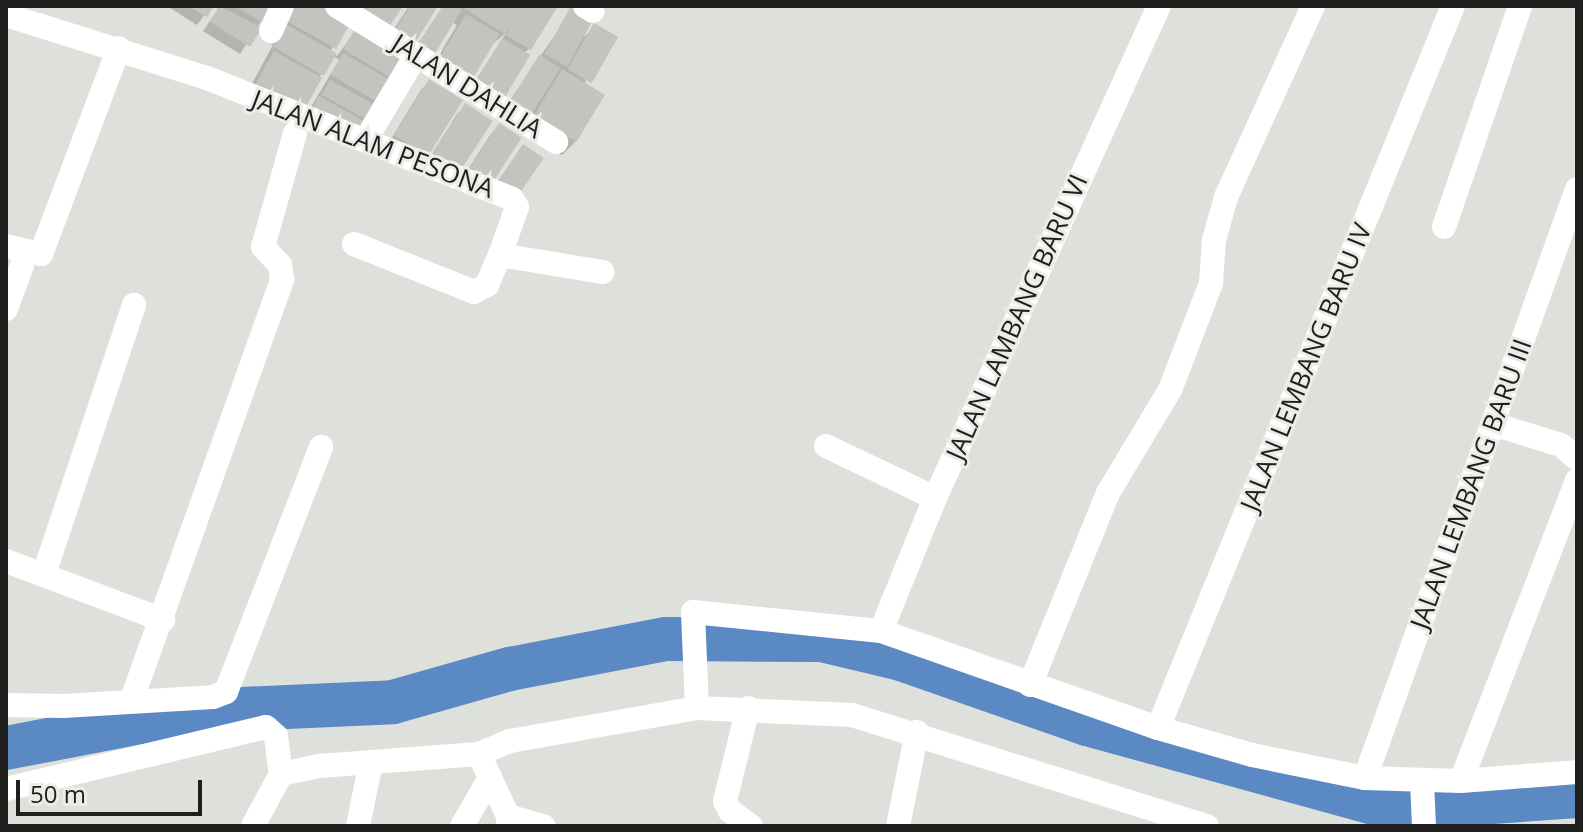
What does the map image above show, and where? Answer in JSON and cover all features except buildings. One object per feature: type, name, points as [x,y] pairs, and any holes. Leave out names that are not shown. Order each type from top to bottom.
[{"type":"street","points":[[6,15],[10,6]]},
{"type":"street","points":[[271,31],[282,6]]},
{"type":"street","name":"JALAN DAHLIA","points":[[337,6],[556,142]]},
{"type":"street","name":"JALAN LAMBANG BARU VI","points":[[881,631],[935,498],[1159,6]]},
{"type":"street","points":[[1030,685],[1108,493],[1170,390],[1211,283],[1214,240],[1226,197],[1313,6]]},
{"type":"street","name":"JALAN LEMBANG BARU IV","points":[[1158,728],[1453,6]]},
{"type":"street","points":[[1444,227],[1520,6]]},
{"type":"street","name":"JALAN ALAM PESONA","points":[[6,15],[119,48],[225,86],[512,199],[517,207],[500,255]]},
{"type":"street","points":[[6,246],[41,254],[119,48]]},
{"type":"street","points":[[372,129],[416,55]]},
{"type":"street","points":[[132,699],[163,620],[282,279],[280,265],[263,247],[295,133]]},
{"type":"street","name":"JALAN LEMBANG BARU III","points":[[1365,778],[1577,189]]},
{"type":"street","points":[[354,244],[474,292],[487,285],[500,255],[603,272]]},
{"type":"street","points":[[6,309],[22,265]]},
{"type":"street","points":[[44,574],[134,305]]},
{"type":"street","points":[[1493,424],[1561,445],[1577,459]]},
{"type":"street","points":[[826,446],[935,498]]},
{"type":"street","points":[[6,705],[63,706],[132,699],[213,697],[226,692],[321,447]]},
{"type":"street","points":[[1461,781],[1577,481]]},
{"type":"street","points":[[6,561],[163,620]]},
{"type":"street","points":[[697,708],[691,623],[693,612],[881,631],[1158,728],[1252,755],[1423,791],[1461,781],[1576,770]]},
{"type":"street","points":[[281,774],[371,762],[479,754],[510,741],[697,708],[748,708],[852,715],[917,732],[1207,826]]},
{"type":"street","points":[[748,708],[725,801],[730,811],[751,826]]},
{"type":"street","points":[[6,789],[266,727],[276,736],[281,774],[253,826]]},
{"type":"street","points":[[898,826],[917,732]]},
{"type":"street","points":[[479,754],[508,821],[544,826]]},
{"type":"street","points":[[358,826],[371,762]]},
{"type":"street","points":[[462,826],[490,778]]},
{"type":"street","points":[[1423,791],[1424,826]]},
{"type":"waterway","points":[[6,748],[198,711],[393,702],[510,669],[666,639],[822,640],[901,659],[1087,724],[1395,809],[1577,796]]}]
